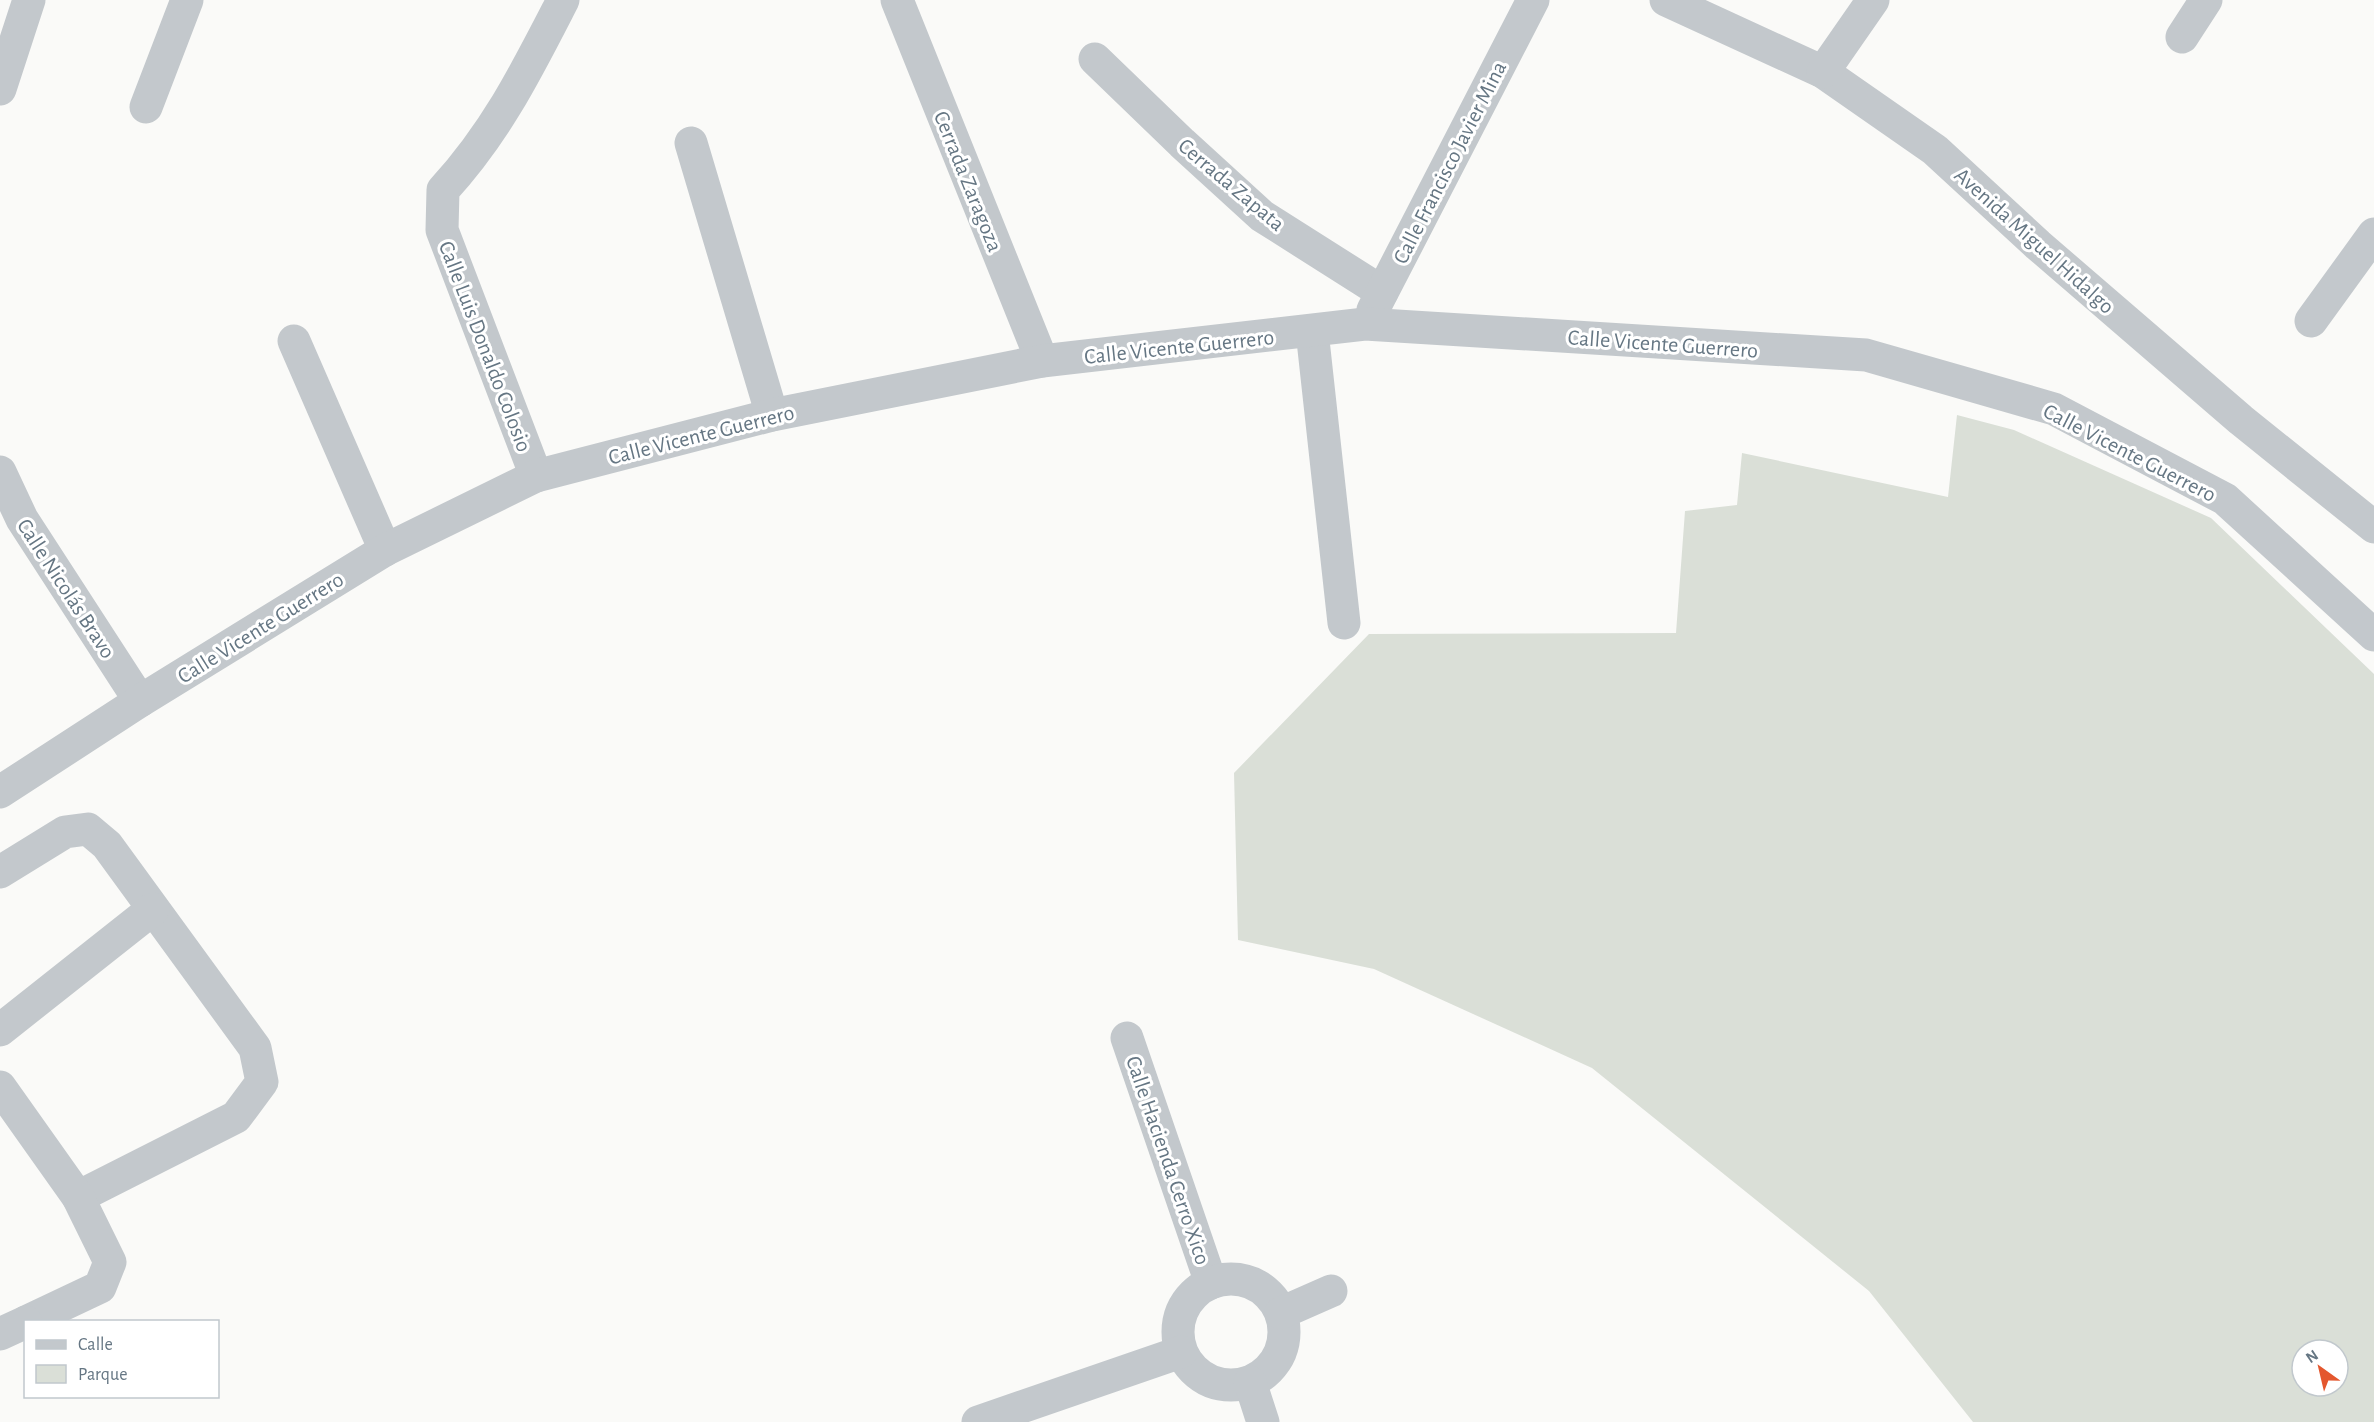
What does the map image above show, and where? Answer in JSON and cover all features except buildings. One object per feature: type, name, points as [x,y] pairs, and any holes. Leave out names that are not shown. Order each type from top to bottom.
[{"type":"street","points":[[0,89],[29,0]]},
{"type":"street","points":[[146,106],[187,0]]},
{"type":"street","name":"Calle Luis Donaldo Colosio","points":[[536,476],[442,230],[443,189],[470,160],[513,96],[563,0]]},
{"type":"street","name":"Cerrada Zaragoza","points":[[897,0],[1042,361]]},
{"type":"street","name":"Calle Francisco Javier Mina","points":[[1365,324],[1533,0]]},
{"type":"street","name":"Avenida Miguel Hidalgo","points":[[1666,0],[1823,72],[1935,150],[2038,245],[2241,420],[2374,526]]},
{"type":"street","points":[[1823,72],[1873,0]]},
{"type":"street","points":[[2182,37],[2206,0]]},
{"type":"street","name":"Cerrada Zapata","points":[[1095,59],[1262,216],[1382,292]]},
{"type":"street","points":[[691,143],[772,414]]},
{"type":"street","points":[[2311,321],[2374,234]]},
{"type":"street","name":"Calle Vicente Guerrero","points":[[0,792],[140,701],[385,550],[536,476],[772,414],[1042,361],[1365,324],[1866,355],[2054,409],[2225,499],[2374,635]]},
{"type":"street","points":[[1312,331],[1344,623]]},
{"type":"street","points":[[294,341],[385,550]]},
{"type":"street","name":"Calle Nicolás Bravo","points":[[0,472],[22,519],[140,701]]},
{"type":"street","points":[[0,872],[65,832],[88,829],[107,845],[255,1048],[262,1082],[236,1117],[78,1197]]},
{"type":"street","points":[[0,1030],[153,909]]},
{"type":"street","name":"Calle Hacienda Cerro Xico","points":[[1127,1038],[1211,1283]]},
{"type":"street","points":[[0,1087],[78,1197],[110,1262],[100,1287],[30,1320]]},
{"type":"street","points":[[1232,1279],[1252,1283],[1269,1295],[1281,1313],[1285,1333],[1280,1354],[1268,1371],[1250,1382],[1230,1386],[1210,1382],[1192,1370],[1180,1352],[1177,1332],[1182,1311],[1193,1294],[1211,1283],[1232,1279]]},
{"type":"street","points":[[1281,1313],[1331,1291]]},
{"type":"street","points":[[0,1334],[24,1323]]},
{"type":"street","points":[[978,1422],[1180,1352]]},
{"type":"street","points":[[1250,1382],[1263,1422]]},
{"type":"green space","points":[[1957,415],[2014,430],[2211,518],[2374,674],[2374,1422],[1973,1422],[1869,1291],[1592,1068],[1374,969],[1238,940],[1234,773],[1369,634],[1676,633],[1685,511],[1737,505],[1742,453],[1948,497]]}]
